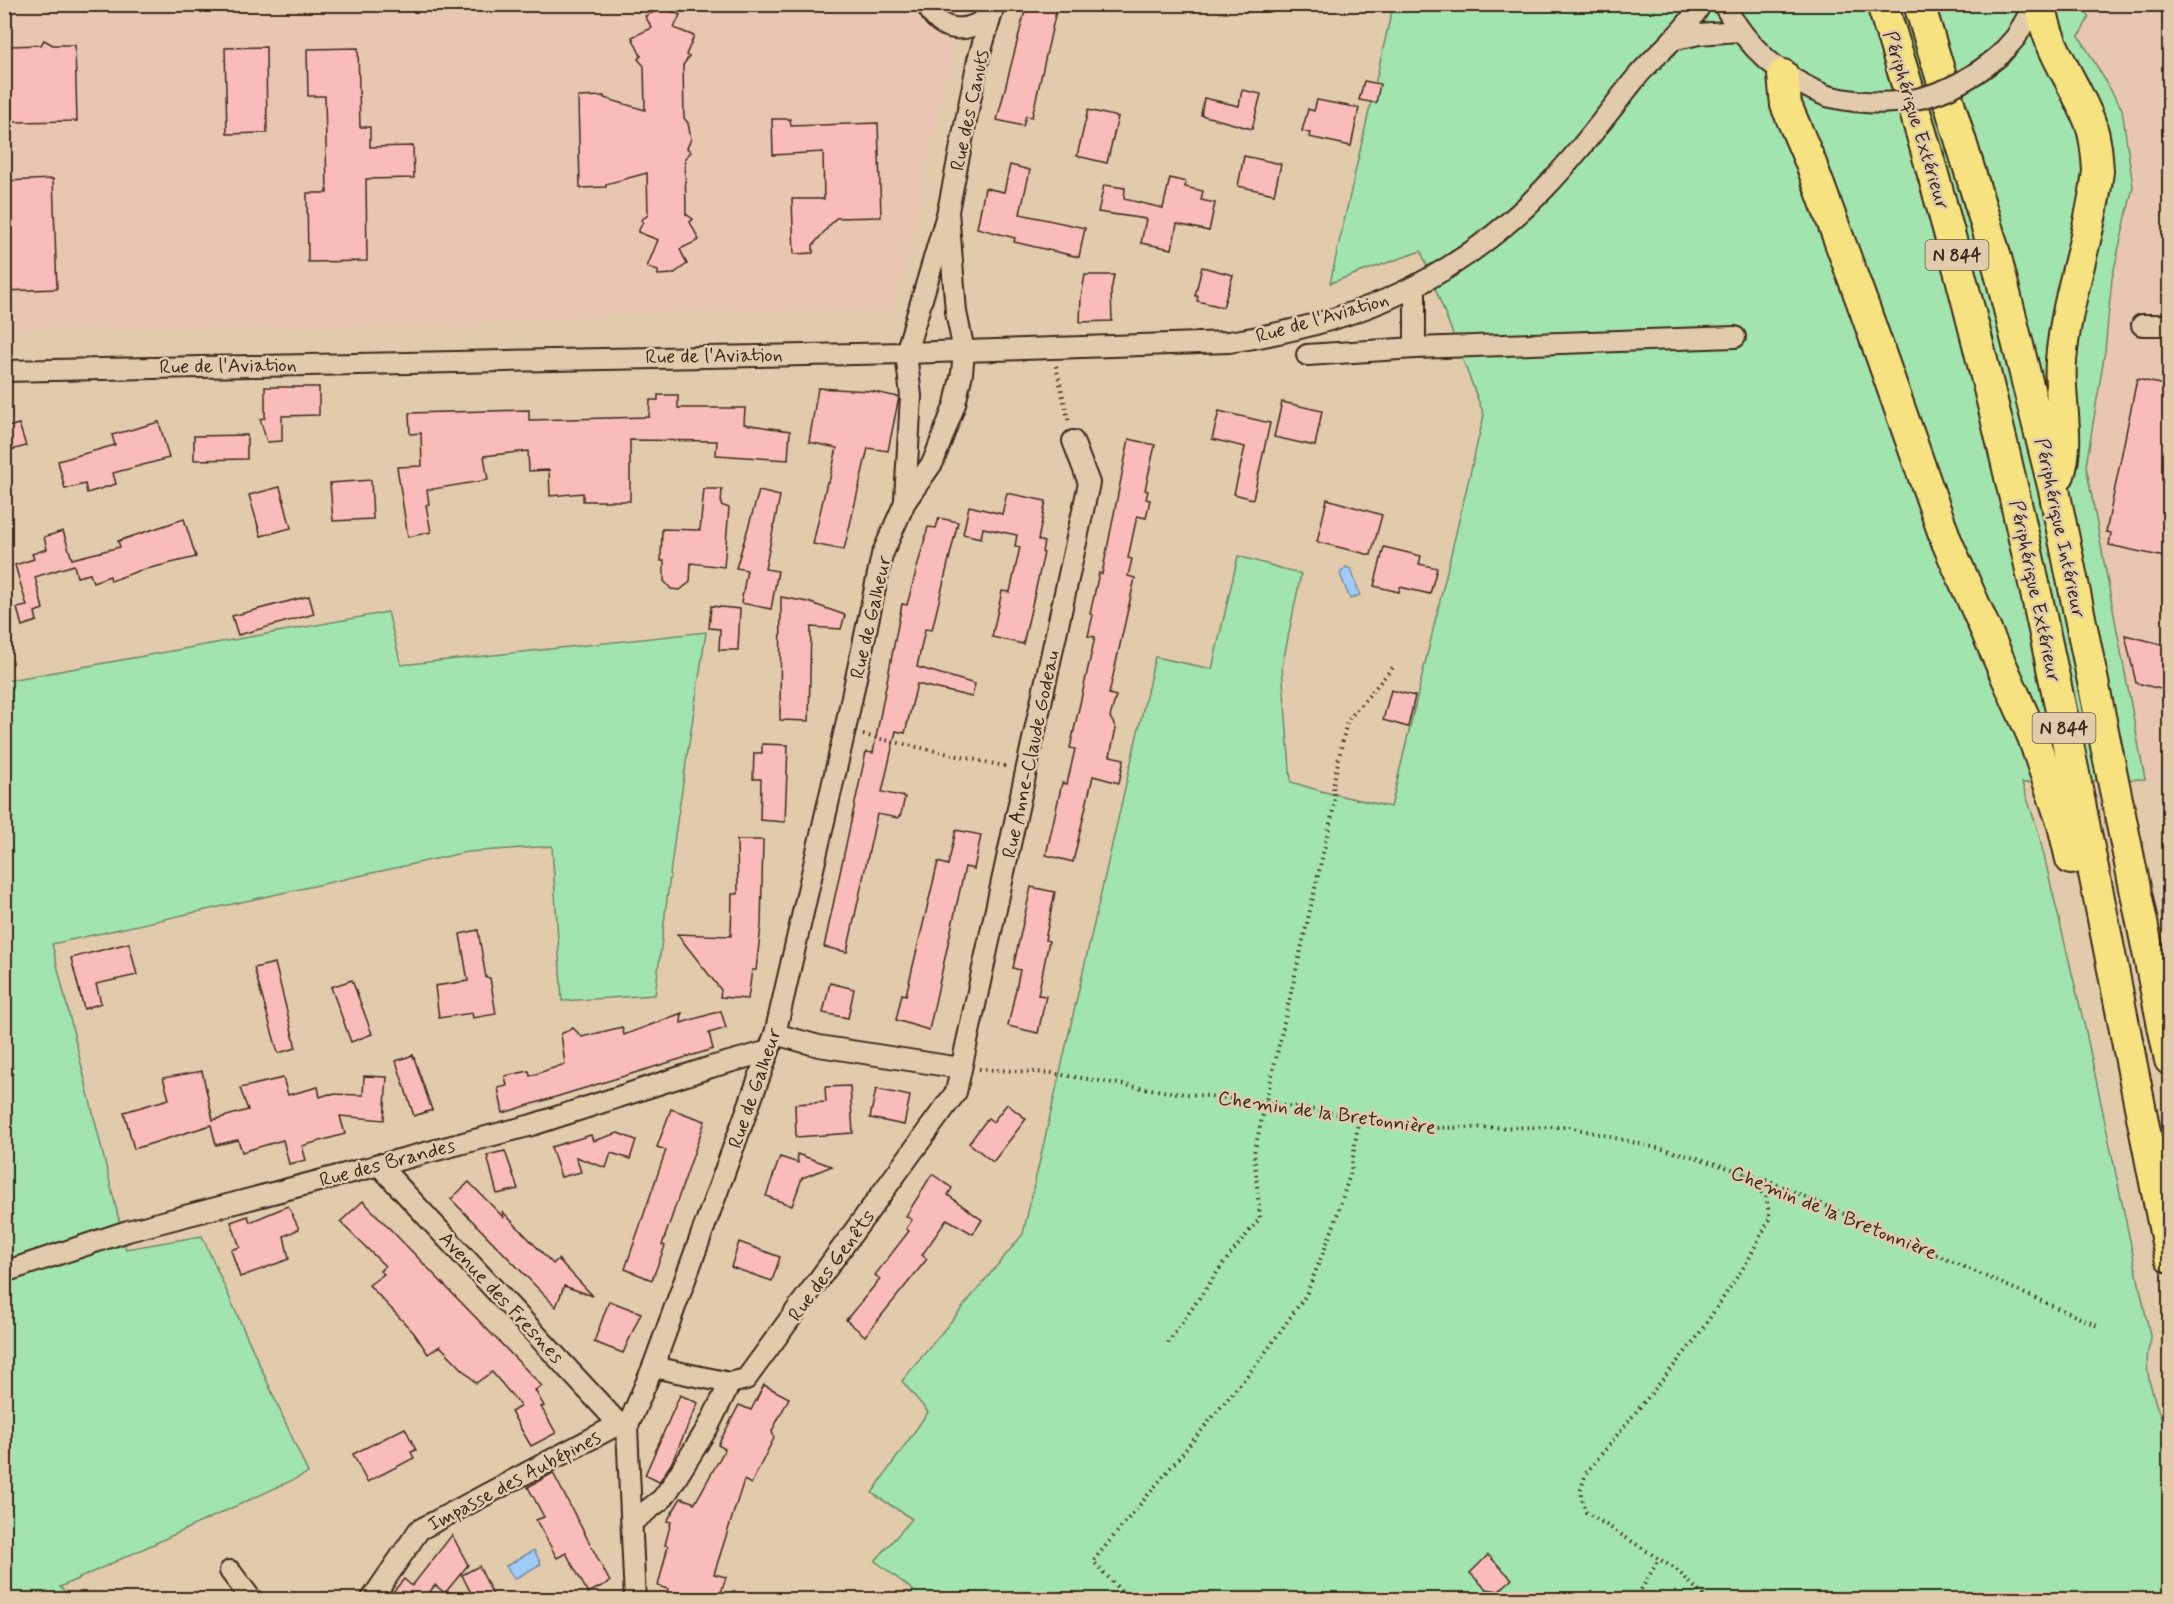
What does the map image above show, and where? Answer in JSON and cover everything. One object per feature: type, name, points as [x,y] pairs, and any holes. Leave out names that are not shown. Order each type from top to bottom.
[{"type":"highway","name":"Périphérique Extérieur","points":[[1882,4],[1928,148],[1991,391],[2024,531],[2169,1257]]},
{"type":"highway","name":"Périphérique Intérieur","points":[[1919,4],[1996,257],[2054,490],[2169,1060]]},
{"type":"highway","points":[[2041,4],[2047,37],[2091,125],[2098,171],[2061,360],[2060,402],[2065,458],[2054,490]]},
{"type":"highway","points":[[1783,75],[1786,105],[1810,161],[1865,310],[1946,540],[2037,748],[2063,825],[2085,917],[2108,947]]},
{"type":"street","points":[[927,4],[943,24],[962,29],[984,21],[994,7]]},
{"type":"street","name":"Rue de l'Aviation","points":[[4,371],[906,353],[1229,342],[1270,336],[1350,314],[1415,288],[1478,247],[1542,192],[1576,154],[1638,75],[1692,20],[1701,4]]},
{"type":"street","points":[[1724,4],[1739,31],[1759,55],[1783,75],[1827,96],[1873,104],[1920,99],[1963,83],[2000,55],[2016,37],[2035,4]]},
{"type":"street","name":"Rue des Canuts","points":[[906,353],[948,211],[978,60],[994,7]]},
{"type":"street","points":[[1672,40],[1699,34],[1739,31]]},
{"type":"street","name":"Rue des Canuts","points":[[948,211],[956,312],[964,351]]},
{"type":"street","name":"Rue de l'Aviation","points":[[1415,288],[1415,348]]},
{"type":"street","points":[[2142,326],[2169,325]]},
{"type":"street","name":"Rue de l'Aviation","points":[[1307,356],[1415,348],[1735,337]]},
{"type":"street","name":"Rue de Galheur","points":[[635,1599],[632,1522],[623,1426],[653,1367],[772,1043],[845,730],[882,555],[905,502],[933,462],[955,404],[964,351]]},
{"type":"street","name":"Rue de Galheur","points":[[905,502],[912,396],[906,353]]},
{"type":"street","name":"Rue Anne-Claude Godeau","points":[[960,1068],[1089,483],[1073,441]]},
{"type":"street","points":[[772,1043],[819,1046],[960,1068]]},
{"type":"street","name":"Rue des Brandes","points":[[4,1272],[128,1231],[532,1125],[711,1067],[772,1043]]},
{"type":"street","name":"Rue des Genêts","points":[[730,1383],[746,1379],[854,1235],[956,1092],[960,1068]]},
{"type":"street","name":"Avenue des Fresnes","points":[[378,1164],[623,1426]]},
{"type":"street","points":[[632,1522],[662,1499],[670,1488],[708,1427],[730,1383],[653,1367]]},
{"type":"street","name":"Impasse des Aubépines","points":[[371,1599],[419,1530],[623,1426]]},
{"type":"street","points":[[230,1571],[252,1599]]},
{"type":"path","points":[[1052,348],[1073,441]]},
{"type":"path","points":[[1168,1343],[1223,1264],[1260,1218],[1254,1153],[1335,802],[1333,785],[1347,721],[1394,666]]},
{"type":"path","points":[[845,730],[1026,771]]},
{"type":"path","name":"Chemin de la Bretonnière","points":[[960,1068],[1051,1073],[1168,1092],[1265,1102],[1423,1128],[1569,1127],[1691,1156],[1772,1182],[2098,1326]]},
{"type":"path","points":[[1129,1599],[1093,1561],[1260,1360],[1306,1295],[1333,1228],[1351,1171],[1359,1118]]},
{"type":"path","points":[[1707,1599],[1677,1571],[1586,1512],[1580,1492],[1586,1473],[1695,1340],[1747,1262],[1770,1218],[1766,1197],[1743,1173]]},
{"type":"path","points":[[1635,1599],[1659,1559]]},
{"type":"shaded area","points":[[4,5],[965,5],[893,311],[675,312],[419,326],[5,330]]},
{"type":"shaded area","points":[[2081,5],[2169,5],[2169,782],[2145,779],[2086,466],[2105,351],[2112,278],[2079,36],[2089,17]]},
{"type":"green space","points":[[1393,5],[2081,5],[2089,17],[2079,36],[2122,109],[2133,187],[2112,278],[2105,351],[2086,466],[2145,779],[2022,783],[2038,831],[2086,1032],[2151,1340],[2147,1366],[2149,1379],[2169,1445],[2169,1599],[905,1599],[913,1590],[875,1561],[912,1519],[872,1493],[928,1412],[902,1381],[1023,1234],[1155,657],[1212,669],[1238,556],[1301,574],[1282,667],[1291,782],[1391,807],[1484,415],[1421,251],[1330,283]]},
{"type":"green space","points":[[388,612],[401,665],[706,632],[675,835],[655,995],[562,1001],[552,846],[467,852],[52,944],[126,1249],[202,1236],[308,1473],[60,1587],[72,1599],[5,1600],[5,681]]},
{"type":"water","points":[[1346,567],[1351,569],[1360,595],[1350,599],[1340,574]]},
{"type":"water","points":[[534,1550],[541,1564],[514,1579],[506,1566]]},
{"type":"building","points":[[653,4],[671,4],[671,11],[680,15],[674,28],[694,36],[686,55],[689,57],[683,65],[684,118],[688,123],[691,139],[687,148],[691,152],[685,158],[686,214],[693,219],[690,222],[699,240],[680,249],[687,264],[673,274],[658,275],[658,271],[647,267],[658,240],[638,232],[643,222],[641,220],[648,215],[647,173],[606,184],[606,187],[580,188],[578,97],[604,96],[604,98],[645,110],[644,66],[638,59],[641,56],[632,37],[652,28],[645,16],[654,12]]},
{"type":"building","points":[[1034,4],[1057,7],[1032,117],[1026,116],[1023,126],[997,120],[1026,7],[1033,8]]},
{"type":"building","points":[[44,40],[53,45],[75,45],[77,121],[12,122],[10,46],[41,45]]},
{"type":"building","points":[[266,47],[267,133],[227,134],[225,48]]},
{"type":"building","points":[[358,48],[360,127],[370,127],[370,147],[413,146],[414,178],[366,179],[367,261],[308,262],[307,193],[327,193],[325,96],[308,96],[307,49]]},
{"type":"building","points":[[1364,81],[1380,84],[1376,103],[1359,100]]},
{"type":"building","points":[[1242,90],[1261,94],[1252,129],[1201,115],[1204,98],[1239,106]]},
{"type":"building","points":[[1317,100],[1359,108],[1351,146],[1309,137],[1310,133],[1302,131],[1308,109],[1314,111]]},
{"type":"building","points":[[1088,110],[1118,117],[1107,163],[1077,156]]},
{"type":"building","points":[[772,119],[790,119],[791,126],[878,123],[881,217],[836,218],[813,245],[813,253],[794,254],[792,199],[824,199],[823,152],[773,155]]},
{"type":"building","points":[[1244,156],[1281,164],[1274,194],[1238,186]]},
{"type":"building","points":[[1010,165],[1030,170],[1020,214],[1085,228],[1079,257],[1014,242],[1015,238],[977,228],[985,188],[1004,192]]},
{"type":"building","points":[[1170,178],[1186,182],[1185,187],[1203,191],[1201,200],[1215,203],[1209,231],[1177,224],[1172,249],[1141,243],[1146,219],[1098,212],[1104,185],[1125,188],[1124,199],[1163,208]]},
{"type":"building","points":[[53,179],[57,289],[4,291],[4,181]]},
{"type":"building","points":[[1202,267],[1233,275],[1223,307],[1197,301],[1198,296],[1195,296]]},
{"type":"building","points":[[1085,275],[1114,275],[1111,291],[1112,321],[1080,322]]},
{"type":"building","points":[[2137,379],[2169,386],[2169,558],[2109,545],[2111,533],[2106,532]]},
{"type":"building","points":[[265,387],[319,387],[319,415],[282,416],[282,441],[267,442],[260,419],[265,418]]},
{"type":"building","points":[[818,388],[870,391],[899,397],[888,451],[868,448],[844,550],[813,544],[837,448],[809,442]]},
{"type":"building","points":[[658,395],[678,395],[678,408],[745,408],[744,424],[790,431],[788,460],[716,455],[717,441],[630,440],[630,501],[583,501],[583,493],[550,496],[549,470],[529,471],[528,451],[484,456],[488,480],[427,490],[429,504],[426,505],[431,532],[408,537],[397,467],[422,466],[421,433],[410,434],[409,413],[529,410],[529,420],[649,417],[650,400],[658,400]]},
{"type":"building","points":[[1282,402],[1322,411],[1315,446],[1274,437]]},
{"type":"building","points":[[1219,411],[1270,423],[1253,499],[1234,494],[1245,447],[1212,439]]},
{"type":"building","points":[[159,422],[169,458],[113,473],[116,484],[87,493],[85,484],[65,489],[58,461],[115,445],[112,435]]},
{"type":"building","points":[[19,424],[26,446],[4,452],[4,428]]},
{"type":"building","points":[[247,435],[247,459],[194,460],[194,436]]},
{"type":"building","points":[[1129,439],[1155,445],[1145,490],[1148,491],[1146,499],[1150,500],[1146,518],[1137,516],[1128,558],[1132,559],[1128,576],[1135,578],[1109,694],[1116,696],[1110,717],[1116,728],[1110,756],[1124,759],[1119,783],[1093,776],[1073,862],[1046,855],[1062,783],[1067,784],[1075,749],[1070,748],[1095,637],[1088,636],[1093,615],[1090,614],[1099,573],[1102,574]]},
{"type":"building","points":[[371,480],[373,519],[333,521],[330,483]]},
{"type":"building","points":[[280,487],[291,528],[261,536],[249,495]]},
{"type":"building","points":[[704,489],[722,489],[721,505],[729,508],[724,567],[691,563],[690,582],[680,590],[671,589],[664,581],[664,561],[661,561],[662,529],[700,530]]},
{"type":"building","points":[[759,491],[780,496],[765,569],[778,571],[771,609],[741,603],[747,570],[736,568]]},
{"type":"building","points":[[1007,493],[1046,501],[1038,540],[1044,542],[1042,552],[1044,553],[1023,644],[992,637],[1002,591],[1010,592],[1020,547],[1015,546],[1017,535],[983,528],[981,538],[963,534],[969,506],[1002,514]]},
{"type":"building","points":[[1327,499],[1382,515],[1371,555],[1317,542]]},
{"type":"building","points":[[939,518],[958,522],[932,630],[925,629],[917,667],[975,684],[972,697],[917,684],[905,733],[896,731],[882,792],[905,797],[901,814],[898,818],[877,814],[847,952],[824,947],[866,752],[873,753],[902,604],[907,605],[928,527],[936,528]]},
{"type":"building","points":[[184,519],[196,557],[138,571],[111,581],[110,576],[93,582],[90,574],[77,577],[74,565],[35,577],[43,609],[35,612],[37,621],[22,626],[17,608],[27,606],[15,565],[34,559],[32,554],[47,549],[44,537],[63,531],[72,559],[120,547],[118,541]]},
{"type":"building","points":[[1384,547],[1421,556],[1419,564],[1437,568],[1430,594],[1400,587],[1399,592],[1374,586]]},
{"type":"building","points":[[309,596],[314,614],[238,635],[232,616]]},
{"type":"building","points":[[781,597],[808,602],[845,615],[841,629],[811,627],[809,721],[780,720]]},
{"type":"building","points":[[711,606],[740,609],[738,650],[719,650],[720,629],[709,628]]},
{"type":"building","points":[[2125,635],[2169,646],[2169,691],[2136,683]]},
{"type":"building","points":[[1391,690],[1415,696],[1408,727],[1383,720]]},
{"type":"building","points":[[762,744],[788,745],[785,822],[760,820],[761,779],[753,779],[754,753],[762,753]]},
{"type":"building","points":[[956,830],[981,835],[974,869],[965,867],[929,1030],[896,1020],[902,994],[906,995],[938,862],[948,865]]},
{"type":"building","points":[[737,840],[763,840],[761,926],[756,970],[752,970],[748,999],[720,997],[721,990],[677,934],[731,936],[732,894],[738,894]]},
{"type":"building","points":[[1031,887],[1055,892],[1045,940],[1049,941],[1038,995],[1046,996],[1038,1033],[1008,1026],[1020,970],[1013,968]]},
{"type":"building","points":[[478,930],[486,978],[490,978],[496,1014],[473,1018],[472,1013],[439,1018],[435,986],[468,981],[460,934]]},
{"type":"building","points":[[129,943],[137,975],[96,984],[101,1003],[84,1009],[71,958]]},
{"type":"building","points":[[275,963],[296,1048],[278,1053],[254,968]]},
{"type":"building","points":[[352,980],[372,1034],[351,1042],[331,987]]},
{"type":"building","points":[[830,983],[854,989],[848,1018],[823,1013]]},
{"type":"building","points":[[721,1011],[726,1028],[709,1033],[713,1049],[503,1113],[498,1088],[507,1086],[505,1076],[529,1071],[530,1076],[565,1064],[561,1034],[573,1028],[582,1037],[622,1027],[624,1035],[682,1013],[681,1023]]},
{"type":"building","points":[[413,1055],[432,1110],[414,1116],[396,1061]]},
{"type":"building","points":[[202,1071],[213,1120],[248,1110],[240,1088],[283,1078],[288,1095],[318,1087],[320,1097],[329,1094],[363,1095],[364,1076],[387,1077],[384,1120],[340,1116],[345,1134],[302,1146],[306,1160],[289,1164],[283,1140],[242,1152],[238,1140],[216,1145],[211,1125],[134,1149],[124,1112],[169,1099],[163,1078]]},
{"type":"building","points":[[850,1086],[853,1133],[796,1137],[795,1104],[826,1102],[825,1087]]},
{"type":"building","points":[[876,1089],[910,1096],[904,1125],[870,1118]]},
{"type":"building","points":[[1007,1104],[1026,1119],[993,1162],[969,1143],[988,1118],[993,1122]]},
{"type":"building","points":[[671,1109],[705,1121],[652,1280],[625,1269],[666,1150],[657,1147]]},
{"type":"building","points":[[618,1133],[636,1140],[630,1159],[611,1153],[606,1168],[576,1157],[581,1172],[561,1177],[551,1147],[591,1135],[593,1141]]},
{"type":"building","points":[[505,1151],[518,1189],[497,1194],[487,1155]]},
{"type":"building","points":[[797,1154],[832,1166],[802,1178],[792,1206],[766,1196],[780,1157],[798,1163]]},
{"type":"building","points":[[932,1174],[952,1188],[948,1195],[982,1220],[973,1234],[947,1219],[922,1255],[927,1259],[865,1336],[846,1320],[880,1279],[875,1275],[909,1231],[906,1229],[912,1220],[906,1216]]},
{"type":"building","points":[[469,1182],[504,1218],[502,1211],[553,1264],[558,1259],[593,1296],[564,1286],[556,1307],[451,1199]]},
{"type":"building","points":[[363,1201],[542,1386],[535,1390],[544,1406],[541,1407],[556,1433],[531,1446],[511,1412],[521,1406],[492,1372],[476,1383],[440,1346],[428,1354],[414,1333],[369,1285],[384,1274],[380,1271],[385,1266],[340,1222]]},
{"type":"building","points":[[288,1206],[299,1229],[284,1236],[289,1259],[240,1277],[231,1250],[240,1247],[231,1222],[248,1216],[250,1222]]},
{"type":"building","points":[[739,1242],[780,1257],[772,1281],[731,1267]]},
{"type":"building","points":[[609,1301],[641,1313],[623,1353],[594,1342]]},
{"type":"building","points":[[764,1385],[789,1398],[772,1431],[774,1438],[751,1484],[744,1480],[714,1574],[726,1577],[719,1599],[665,1599],[668,1589],[658,1586],[668,1546],[665,1545],[671,1522],[667,1521],[681,1498],[695,1503],[725,1449],[718,1445],[739,1405],[751,1410]]},
{"type":"building","points":[[680,1395],[698,1403],[671,1464],[659,1482],[645,1475]]},
{"type":"building","points":[[405,1428],[416,1450],[411,1452],[414,1458],[367,1482],[353,1454]]},
{"type":"building","points":[[553,1473],[610,1582],[588,1593],[566,1553],[557,1558],[536,1520],[544,1517],[528,1487]]},
{"type":"building","points":[[452,1535],[468,1565],[445,1593],[435,1585],[426,1597],[430,1599],[387,1599],[404,1579],[412,1586]]},
{"type":"building","points":[[1488,1555],[1512,1579],[1499,1591],[1486,1589],[1470,1573]]},
{"type":"building","points":[[479,1566],[495,1599],[474,1599],[462,1575]]}]
